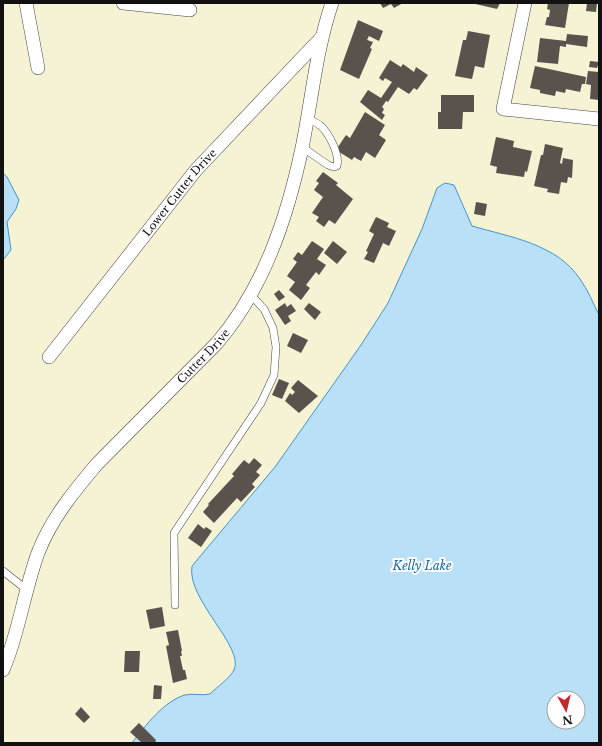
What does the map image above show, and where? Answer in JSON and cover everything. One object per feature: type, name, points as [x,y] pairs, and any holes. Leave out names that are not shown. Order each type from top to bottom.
[{"type":"street","points":[[26,3],[38,68]]},
{"type":"street","points":[[123,3],[190,10]]},
{"type":"street","name":"Cutter Drive","points":[[3,670],[27,590],[46,535],[65,503],[97,464],[217,343],[233,322],[265,266],[280,227],[302,147],[322,37],[332,3]]},
{"type":"street","points":[[525,3],[503,109],[599,119]]},
{"type":"street","name":"Lower Cutter Drive","points":[[49,357],[196,170],[322,37]]},
{"type":"lane","points":[[302,147],[328,165],[334,167],[338,166],[336,154],[328,135],[320,125],[307,118]]},
{"type":"lane","points":[[175,605],[174,533],[261,403],[274,375],[276,347],[273,328],[264,309],[250,294]]},
{"type":"lane","points":[[3,570],[27,590]]},
{"type":"shaded area","points":[[3,3],[599,3],[599,743],[3,743]]},
{"type":"water","points":[[3,173],[7,177],[19,200],[16,209],[7,222],[11,250],[3,260]]},
{"type":"water","name":"Kelly Lake","points":[[445,183],[454,185],[472,226],[517,238],[546,250],[559,258],[570,267],[580,279],[599,315],[599,743],[132,743],[162,708],[177,698],[185,695],[210,694],[226,680],[234,670],[235,660],[231,649],[198,593],[193,579],[192,566],[275,467],[361,345],[388,303],[422,229],[437,188]]},
{"type":"building","points":[[380,3],[403,3],[394,8],[391,4],[383,8]]},
{"type":"building","points":[[471,3],[500,3],[497,9]]},
{"type":"building","points":[[548,3],[569,3],[565,28],[545,25],[547,17],[549,17],[550,10],[547,9]]},
{"type":"building","points":[[587,3],[597,3],[596,12],[586,11]]},
{"type":"building","points":[[358,20],[383,31],[379,41],[369,36],[367,40],[373,42],[370,48],[372,49],[359,79],[340,70]]},
{"type":"building","points":[[468,31],[490,35],[484,68],[475,66],[472,79],[455,76],[463,40],[466,40]]},
{"type":"building","points":[[567,34],[588,36],[587,47],[566,44],[566,47],[560,46],[558,64],[537,62],[540,38],[566,41]]},
{"type":"building","points":[[390,60],[401,67],[403,64],[414,72],[416,67],[428,75],[417,90],[414,88],[409,94],[398,87],[388,102],[386,101],[382,107],[384,109],[382,113],[385,115],[382,120],[360,102],[368,90],[381,98],[392,82],[385,78],[383,81],[379,78]]},
{"type":"building","points":[[590,61],[599,62],[597,68],[589,67]]},
{"type":"building","points":[[535,66],[586,77],[585,84],[582,84],[580,92],[566,89],[565,93],[556,91],[555,96],[540,93],[540,90],[530,88]]},
{"type":"building","points":[[588,71],[599,72],[599,100],[590,99],[591,85],[586,84]]},
{"type":"building","points":[[441,95],[474,95],[474,112],[463,112],[462,129],[438,129],[438,112],[441,112]]},
{"type":"building","points":[[365,112],[385,125],[379,135],[386,140],[375,158],[366,152],[361,161],[354,157],[352,160],[336,150],[346,135],[350,138]]},
{"type":"building","points":[[496,137],[514,141],[513,147],[532,151],[527,172],[525,171],[524,177],[496,173],[497,167],[490,165]]},
{"type":"building","points":[[545,144],[563,148],[560,163],[562,164],[563,158],[573,160],[572,178],[568,177],[567,183],[561,182],[559,194],[547,192],[548,189],[534,186]]},
{"type":"building","points":[[323,172],[338,183],[336,185],[353,199],[335,224],[329,220],[324,227],[316,221],[319,217],[312,213],[323,197],[314,190],[319,183],[316,181]]},
{"type":"building","points":[[476,202],[487,204],[485,216],[474,214]]},
{"type":"building","points":[[376,217],[389,223],[387,227],[396,231],[389,246],[383,243],[374,263],[364,259],[374,234],[369,231]]},
{"type":"building","points":[[312,241],[324,249],[317,259],[326,265],[319,275],[316,272],[306,285],[310,288],[301,300],[289,290],[295,282],[287,276],[297,262],[293,259],[298,252],[302,255]]},
{"type":"building","points":[[333,241],[347,252],[337,264],[324,253]]},
{"type":"building","points":[[279,290],[285,297],[279,301],[274,294]]},
{"type":"building","points":[[285,303],[287,307],[291,304],[296,311],[288,316],[291,321],[285,325],[275,310]]},
{"type":"building","points":[[309,303],[321,312],[315,320],[304,309]]},
{"type":"building","points":[[293,333],[308,340],[301,353],[287,346]]},
{"type":"building","points":[[279,379],[289,383],[282,399],[272,395]]},
{"type":"building","points":[[298,380],[318,396],[299,413],[285,401],[290,393],[292,395],[295,392],[291,388]]},
{"type":"building","points":[[254,458],[262,465],[256,472],[260,475],[252,484],[255,487],[241,502],[237,498],[214,523],[203,512],[209,505],[208,504],[234,476],[232,474],[244,460],[249,464]]},
{"type":"building","points":[[198,524],[204,529],[206,527],[212,531],[201,547],[188,538]]},
{"type":"building","points":[[162,607],[165,626],[150,629],[146,610]]},
{"type":"building","points":[[178,630],[182,651],[182,656],[180,656],[183,670],[185,670],[187,679],[173,683],[166,646],[169,645],[166,632]]},
{"type":"building","points":[[125,651],[140,651],[139,672],[124,672]]},
{"type":"building","points":[[154,685],[162,686],[161,699],[153,699]]},
{"type":"building","points":[[81,707],[90,717],[84,723],[75,714]]},
{"type":"building","points":[[139,723],[156,740],[155,743],[142,743],[130,732]]}]
